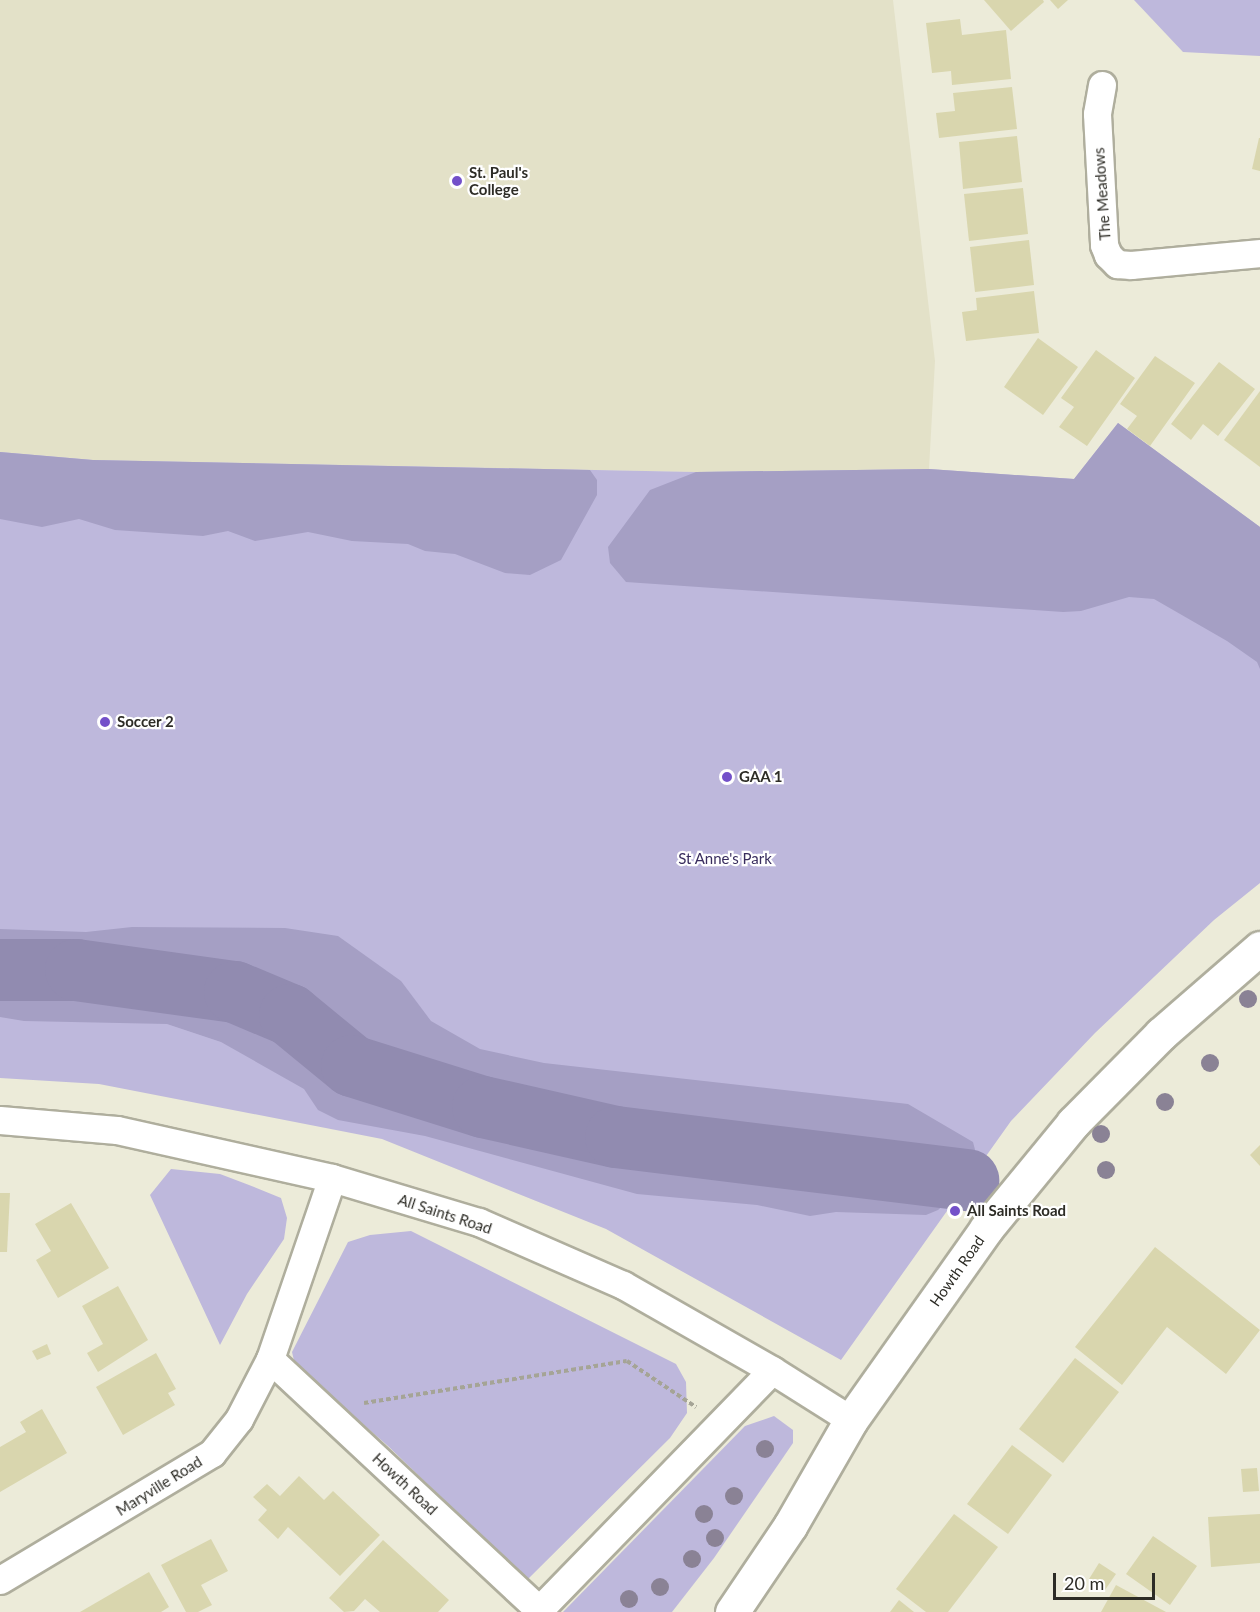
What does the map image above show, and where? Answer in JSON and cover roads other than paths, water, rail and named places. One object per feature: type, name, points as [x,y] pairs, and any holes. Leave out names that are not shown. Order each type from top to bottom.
[{"type":"main road","name":"Howth Road","points":[[732,1612],[790,1526],[851,1420],[986,1229],[1073,1123],[1161,1034],[1260,948]]},
{"type":"street","name":"The Meadows","points":[[1102,86],[1097,114],[1108,255],[1117,264],[1131,265],[1260,253]]},
{"type":"street","name":"All Saints Road","points":[[0,1120],[117,1130],[332,1178],[479,1222],[623,1285],[772,1370],[851,1420]]},
{"type":"street","name":"Maryville Road","points":[[0,1580],[212,1453],[239,1419],[270,1359],[332,1178]]},
{"type":"street","name":"Howth Road","points":[[270,1359],[538,1611],[772,1370]]},
{"type":"waterway","points":[[0,970],[76,970],[235,992],[290,1015],[352,1066],[483,1107],[616,1137],[968,1180]]},
{"type":"place","name":"St. Paul's College","points":[[457,181]]},
{"type":"place","name":"Soccer 2","points":[[105,722]]},
{"type":"place","name":"GAA 1","points":[[727,777]]},
{"type":"place","name":"All Saints Road","points":[[955,1211]]},
{"type":"park label","name":"St Anne's Park","points":[[725,859]]}]
